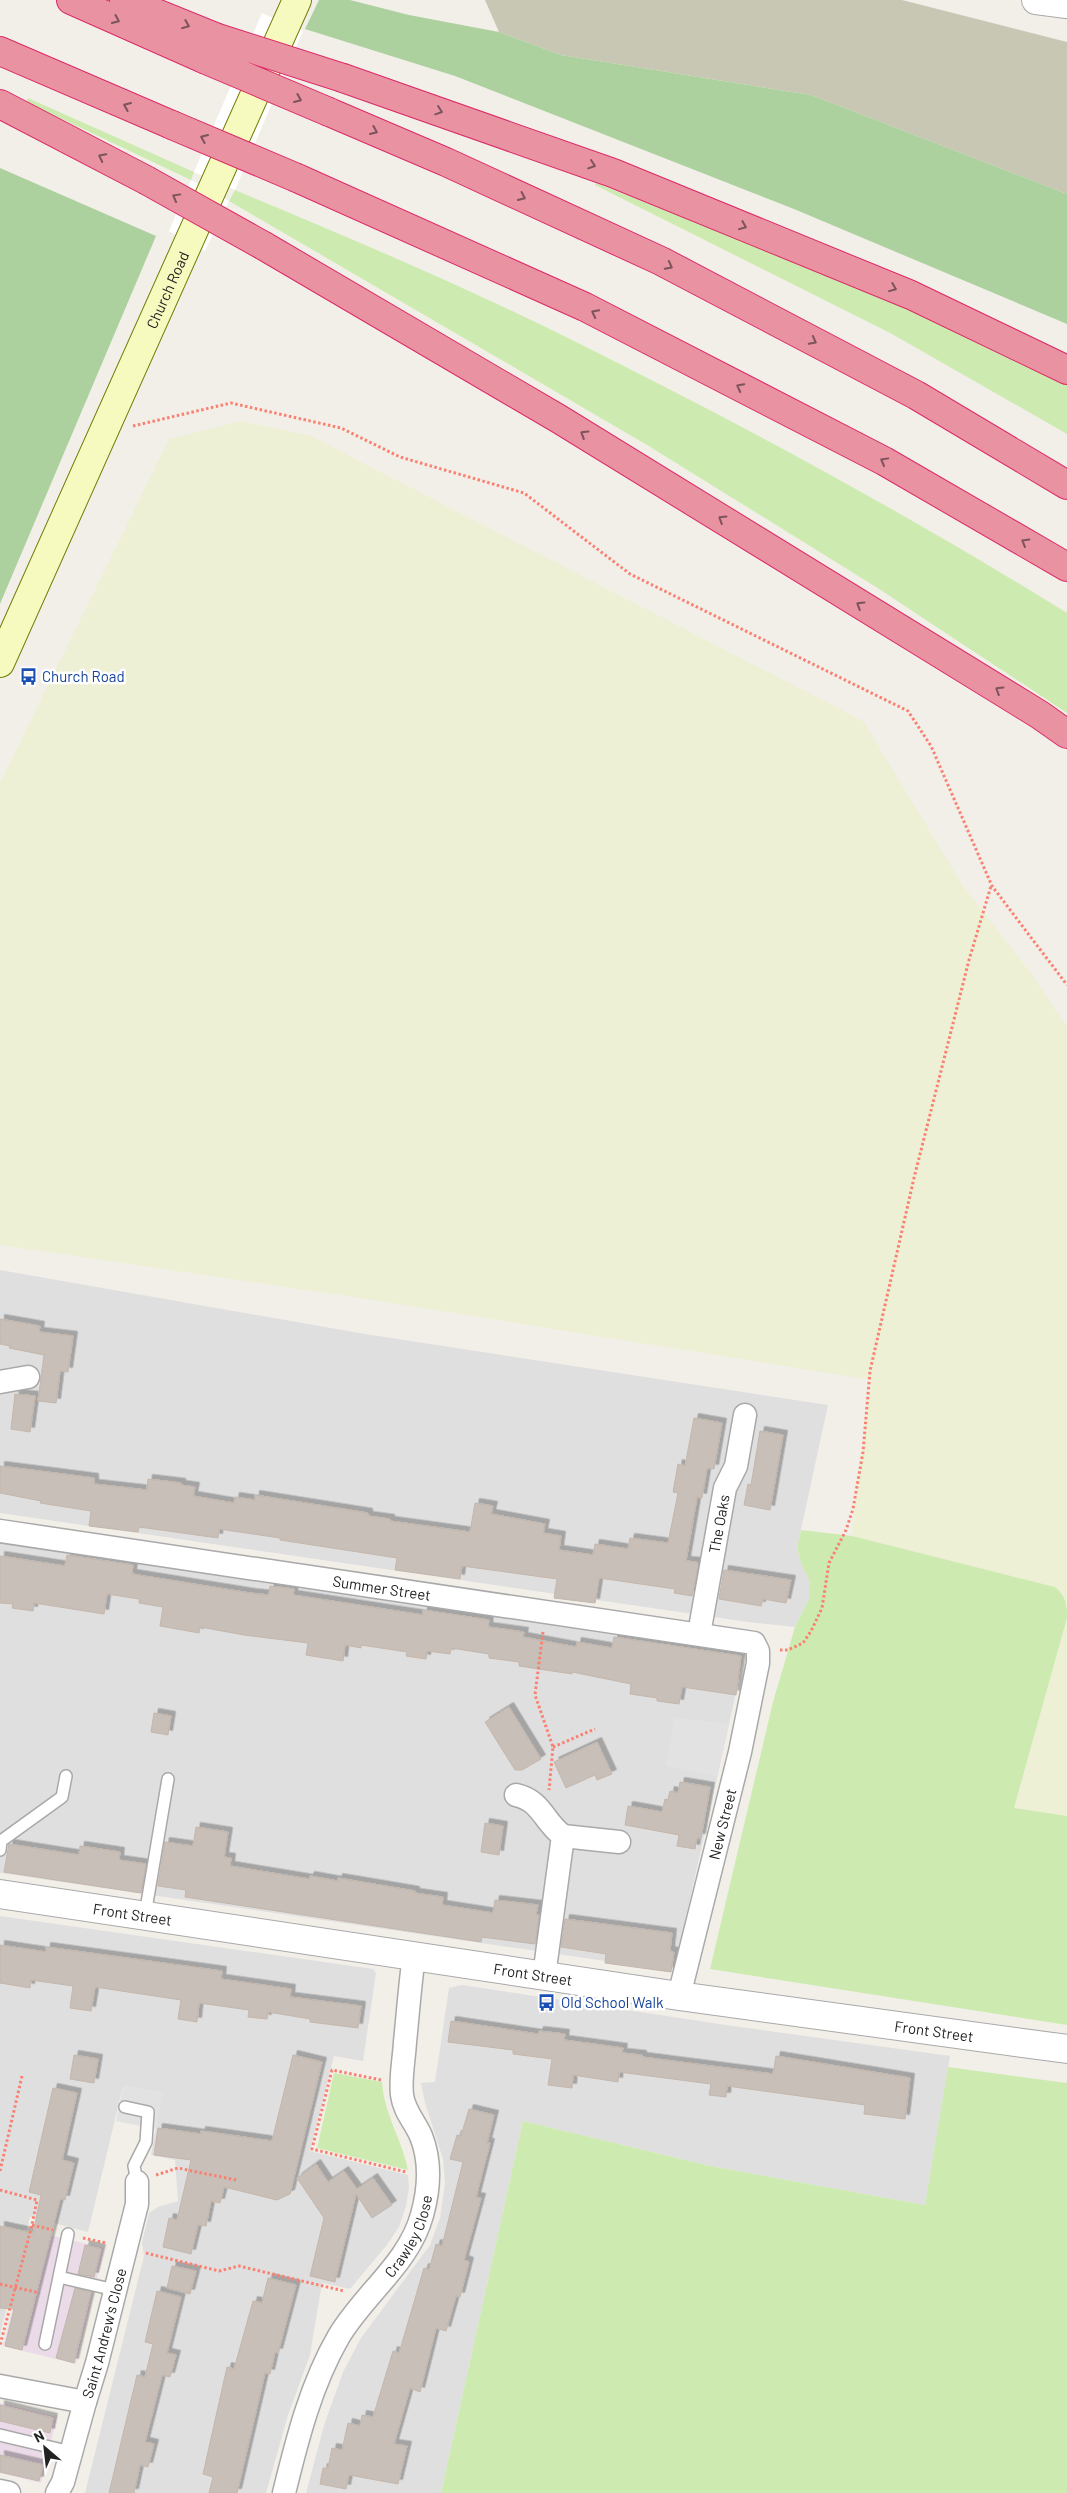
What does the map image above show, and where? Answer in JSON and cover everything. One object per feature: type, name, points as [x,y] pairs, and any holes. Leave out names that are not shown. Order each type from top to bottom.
[{"type":"highway","points":[[71,0],[210,48],[343,78],[613,172],[911,295],[1067,370]]},
{"type":"highway","points":[[124,0],[329,112],[446,162],[661,261],[916,396],[1067,485]]},
{"type":"highway","points":[[0,51],[297,178],[585,307],[884,461],[1067,567]]},
{"type":"highway","points":[[0,104],[146,180],[264,246],[559,419],[1040,715],[1067,734]]},
{"type":"main road","name":"Church Road","points":[[0,663],[297,0]]},
{"type":"street","points":[[1036,0],[1067,4]]},
{"type":"street","points":[[0,1382],[28,1377]]},
{"type":"street","name":"The Oaks","points":[[699,1634],[725,1488],[736,1466],[745,1416]]},
{"type":"street","name":"Summer Street","points":[[0,1531],[752,1642],[758,1651]]},
{"type":"street","name":"New Street","points":[[679,1996],[740,1752],[758,1663],[758,1651]]},
{"type":"street","points":[[516,1795],[531,1800],[542,1811],[551,1828],[562,1836],[618,1842]]},
{"type":"street","points":[[544,1976],[562,1836]]},
{"type":"street","name":"Front Street","points":[[0,1894],[679,1996],[1067,2049]]},
{"type":"street","name":"Crawley Close","points":[[284,2493],[296,2443],[328,2356],[349,2321],[407,2248],[416,2233],[425,2202],[427,2177],[426,2151],[421,2136],[405,2108],[402,2084],[414,1956]]},
{"type":"street","name":"Saint Andrew's Close","points":[[0,2386],[85,2402],[97,2363],[137,2204],[137,2182]]},
{"type":"street","points":[[57,2493],[72,2452],[85,2402]]},
{"type":"street","points":[[0,2491],[9,2493]]},
{"type":"lane","points":[[0,1850],[1,1841],[62,1797],[66,1776]]},
{"type":"lane","points":[[144,1915],[168,1779]]},
{"type":"lane","points":[[125,2108],[148,2112],[146,2142],[134,2166],[137,2182]]},
{"type":"lane","points":[[45,2344],[68,2234]]},
{"type":"lane","points":[[59,2277],[115,2290]]},
{"type":"lane","points":[[0,2435],[72,2452]]},
{"type":"path","points":[[101,437],[128,427],[231,403],[341,428],[400,457],[524,493],[630,574],[908,711],[931,746],[992,886],[1067,985]]},
{"type":"path","points":[[758,1651],[788,1650],[803,1643],[811,1632],[822,1608],[829,1563],[846,1530],[853,1509],[864,1452],[870,1371],[874,1352],[930,1112],[969,960],[992,886]]},
{"type":"path","points":[[542,1811],[549,1794],[553,1747],[535,1695],[546,1611]]},
{"type":"path","points":[[553,1747],[595,1729]]},
{"type":"path","points":[[402,2084],[332,2070],[312,2149],[427,2177]]},
{"type":"path","points":[[0,2171],[22,2076]]},
{"type":"path","points":[[137,2182],[178,2168],[236,2180]]},
{"type":"path","points":[[0,2190],[36,2200],[32,2225],[0,2345]]},
{"type":"path","points":[[32,2225],[219,2271],[239,2266],[369,2298]]},
{"type":"path","points":[[0,2284],[55,2297]]},
{"type":"shaded area","points":[[485,0],[902,0],[1067,42],[1067,194],[811,95],[561,55],[499,32]]},
{"type":"shaded area","points":[[241,421],[309,435],[863,721],[964,887],[1030,972],[1067,1027],[1067,1605],[1063,1594],[1055,1587],[851,1536],[871,1380],[360,1298],[0,1245],[0,783],[169,439]]},
{"type":"shaded area","points":[[0,1270],[365,1334],[828,1405],[797,1548],[801,1563],[811,1582],[809,1599],[795,1627],[748,1622],[0,1513]]},
{"type":"shaded area","points":[[0,1540],[745,1652],[674,1971],[0,1873]]},
{"type":"shaded area","points":[[1067,1618],[1067,1816],[1014,1808]]},
{"type":"shaded area","points":[[674,1717],[729,1724],[717,1776],[666,1766]]},
{"type":"shaded area","points":[[0,1916],[373,1969],[376,1973],[363,2061],[334,2056],[310,2151],[408,2175],[409,2188],[406,2206],[399,2227],[386,2246],[350,2289],[322,2283],[310,2355],[288,2415],[266,2493],[85,2493],[144,2256],[142,2243],[149,2213],[158,2207],[178,2201],[175,2160],[151,2155],[162,2093],[123,2086],[88,2232],[30,2217],[0,2334]]},
{"type":"shaded area","points":[[462,1985],[726,2025],[950,2056],[925,2205],[710,2166],[523,2121],[441,2493],[306,2493],[325,2422],[344,2370],[361,2338],[430,2245],[440,2218],[445,2184],[443,2159],[425,2103],[421,2083],[435,2082],[449,1988]]},
{"type":"shaded area","points":[[123,2086],[163,2093],[155,2129],[116,2121]]},
{"type":"shaded area","points":[[32,2231],[104,2248],[76,2364],[3,2346]]},
{"type":"shaded area","points":[[0,2403],[57,2417],[41,2483],[0,2473]]},
{"type":"green space","points":[[319,0],[350,0],[409,15],[499,32],[561,55],[811,95],[1067,194],[1067,324],[794,209],[455,76],[305,29]]},
{"type":"green space","points":[[28,98],[194,172],[191,180],[26,102]]},
{"type":"green space","points":[[0,168],[156,236],[0,604]]},
{"type":"green space","points":[[596,183],[846,282],[952,327],[1067,383],[1067,434],[892,334],[595,185]]},
{"type":"green space","points":[[235,190],[451,283],[536,322],[640,374],[887,506],[1067,613],[1067,713],[876,587],[647,445],[229,201]]},
{"type":"green space","points":[[801,1530],[852,1536],[1055,1587],[1064,1597],[1067,1618],[1014,1808],[1067,1816],[1067,2025],[710,1969],[773,1702],[795,1627],[809,1599],[810,1582],[801,1563],[797,1548]]},
{"type":"green space","points":[[948,2067],[1067,2083],[1067,2493],[441,2493],[523,2121],[710,2166],[925,2205]]},
{"type":"green space","points":[[334,2073],[382,2082],[386,2105],[408,2170],[317,2148]]},
{"type":"pier","points":[[262,13],[303,31],[235,190],[194,172]]},
{"type":"pier","points":[[191,180],[229,201],[205,251],[169,231]]},
{"type":"building","points":[[0,1319],[40,1326],[39,1332],[73,1336],[68,1372],[60,1371],[56,1403],[38,1401],[44,1355],[9,1348],[10,1346],[0,1344]]},
{"type":"building","points":[[15,1394],[35,1396],[30,1432],[11,1429]]},
{"type":"building","points":[[694,1418],[722,1423],[714,1469],[707,1468],[702,1498],[697,1497],[686,1561],[697,1562],[698,1565],[692,1596],[674,1593],[675,1589],[599,1578],[595,1603],[554,1598],[557,1579],[462,1566],[460,1579],[395,1570],[397,1558],[219,1529],[218,1538],[139,1527],[138,1532],[89,1526],[91,1511],[40,1503],[41,1501],[0,1493],[0,1466],[94,1478],[94,1484],[147,1490],[148,1479],[181,1483],[181,1485],[195,1487],[193,1496],[234,1503],[235,1497],[255,1500],[255,1495],[368,1513],[368,1516],[390,1519],[390,1521],[470,1532],[475,1503],[493,1506],[491,1514],[545,1524],[543,1533],[561,1536],[559,1550],[593,1555],[595,1544],[628,1549],[630,1538],[668,1543],[678,1493],[673,1492],[678,1464],[685,1466]]},
{"type":"building","points":[[760,1431],[783,1435],[770,1510],[744,1505],[748,1484],[751,1485]]},
{"type":"building","points":[[67,1555],[133,1565],[132,1574],[250,1593],[269,1595],[270,1586],[294,1589],[293,1595],[423,1615],[423,1610],[489,1620],[488,1627],[524,1632],[523,1637],[576,1647],[577,1642],[612,1648],[614,1637],[741,1656],[736,1695],[682,1687],[679,1704],[657,1701],[657,1698],[630,1694],[631,1684],[572,1672],[572,1674],[519,1666],[519,1662],[489,1658],[489,1654],[451,1648],[450,1654],[427,1651],[426,1659],[406,1656],[407,1652],[361,1645],[361,1648],[345,1645],[343,1661],[306,1655],[308,1643],[200,1627],[199,1633],[160,1626],[163,1607],[139,1603],[139,1599],[107,1594],[104,1614],[34,1603],[33,1611],[12,1608],[13,1604],[0,1603],[0,1556],[65,1566]]},
{"type":"building","points":[[724,1570],[791,1580],[786,1603],[763,1599],[761,1606],[719,1599]]},
{"type":"building","points":[[509,1707],[541,1759],[522,1770],[515,1770],[485,1722]]},
{"type":"building","points":[[154,1713],[171,1716],[168,1735],[151,1732]]},
{"type":"building","points":[[597,1742],[612,1774],[597,1780],[595,1775],[566,1788],[554,1762]]},
{"type":"building","points":[[680,1782],[710,1787],[701,1838],[697,1838],[695,1849],[677,1846],[679,1835],[625,1825],[628,1806],[662,1812],[665,1799],[668,1800],[670,1791],[678,1793]]},
{"type":"building","points":[[485,1823],[503,1826],[499,1855],[481,1852]]},
{"type":"building","points":[[196,1827],[228,1832],[224,1857],[231,1858],[230,1866],[309,1879],[310,1876],[338,1881],[338,1878],[415,1891],[415,1893],[443,1897],[442,1905],[493,1913],[495,1900],[538,1905],[536,1915],[539,1915],[535,1944],[482,1937],[481,1942],[185,1897],[186,1890],[158,1886],[165,1842],[193,1846]]},
{"type":"building","points":[[9,1844],[79,1855],[80,1846],[120,1852],[119,1860],[146,1864],[141,1893],[4,1872]]},
{"type":"building","points":[[565,1919],[672,1933],[670,1951],[674,1952],[671,1972],[605,1963],[606,1954],[561,1947]]},
{"type":"building","points":[[0,1945],[46,1952],[46,1947],[222,1971],[221,1979],[291,1989],[290,1997],[361,2006],[358,2028],[310,2022],[310,2019],[268,2012],[267,2019],[248,2017],[249,2010],[199,2003],[197,2022],[178,2019],[181,2000],[95,1987],[91,2011],[70,2008],[73,1986],[31,1980],[30,1988],[0,1983]]},
{"type":"building","points":[[451,2021],[538,2034],[539,2031],[565,2034],[564,2040],[623,2048],[622,2053],[642,2055],[642,2057],[773,2074],[776,2056],[910,2078],[905,2119],[864,2114],[865,2105],[727,2086],[726,2097],[709,2095],[711,2084],[619,2072],[618,2082],[573,2075],[572,2088],[548,2085],[552,2059],[513,2054],[513,2050],[448,2042]]},
{"type":"building","points":[[74,2055],[98,2059],[94,2083],[70,2079]]},
{"type":"building","points":[[293,2055],[322,2062],[290,2194],[277,2200],[224,2187],[220,2203],[211,2201],[206,2226],[198,2225],[191,2254],[163,2247],[169,2218],[177,2220],[191,2160],[154,2155],[158,2128],[201,2134],[201,2131],[272,2141]]},
{"type":"building","points":[[53,2088],[77,2093],[62,2160],[74,2163],[65,2200],[60,2199],[22,2350],[5,2346],[14,2309],[0,2308],[0,2226],[33,2233],[41,2195],[29,2192]]},
{"type":"building","points":[[469,2109],[494,2115],[487,2143],[490,2143],[476,2197],[481,2198],[464,2260],[469,2262],[460,2297],[456,2296],[446,2331],[436,2328],[420,2392],[410,2388],[394,2444],[407,2446],[398,2484],[349,2475],[346,2489],[320,2484],[323,2468],[328,2468],[332,2448],[342,2450],[348,2423],[360,2426],[362,2415],[373,2417],[393,2351],[399,2353],[424,2268],[429,2270],[436,2244],[442,2246],[463,2162],[450,2159],[457,2135],[461,2136]]},
{"type":"building","points":[[316,2164],[328,2182],[344,2171],[357,2189],[373,2178],[392,2205],[372,2218],[356,2194],[335,2282],[310,2276],[324,2218],[297,2178]]},
{"type":"building","points":[[85,2245],[101,2249],[94,2277],[78,2274]]},
{"type":"building","points":[[172,2266],[196,2271],[190,2294],[167,2288]]},
{"type":"building","points":[[268,2278],[296,2285],[278,2353],[275,2352],[270,2374],[265,2373],[237,2493],[209,2493],[213,2477],[203,2474],[227,2367],[234,2369],[253,2301],[262,2303]]},
{"type":"building","points":[[75,2288],[91,2292],[74,2363],[56,2358]]},
{"type":"building","points":[[157,2291],[181,2297],[167,2353],[176,2355],[170,2377],[162,2375],[145,2442],[154,2444],[148,2467],[140,2465],[134,2493],[109,2493],[137,2375],[145,2377],[153,2344],[145,2342]]},
{"type":"building","points":[[0,2405],[53,2418],[50,2433],[0,2421]]},
{"type":"building","points":[[0,2455],[43,2465],[39,2481],[0,2472]]},
{"type":"place","name":"Church Road","points":[[28,676]]},
{"type":"place","name":"Old School Walk","points":[[547,2002]]}]
